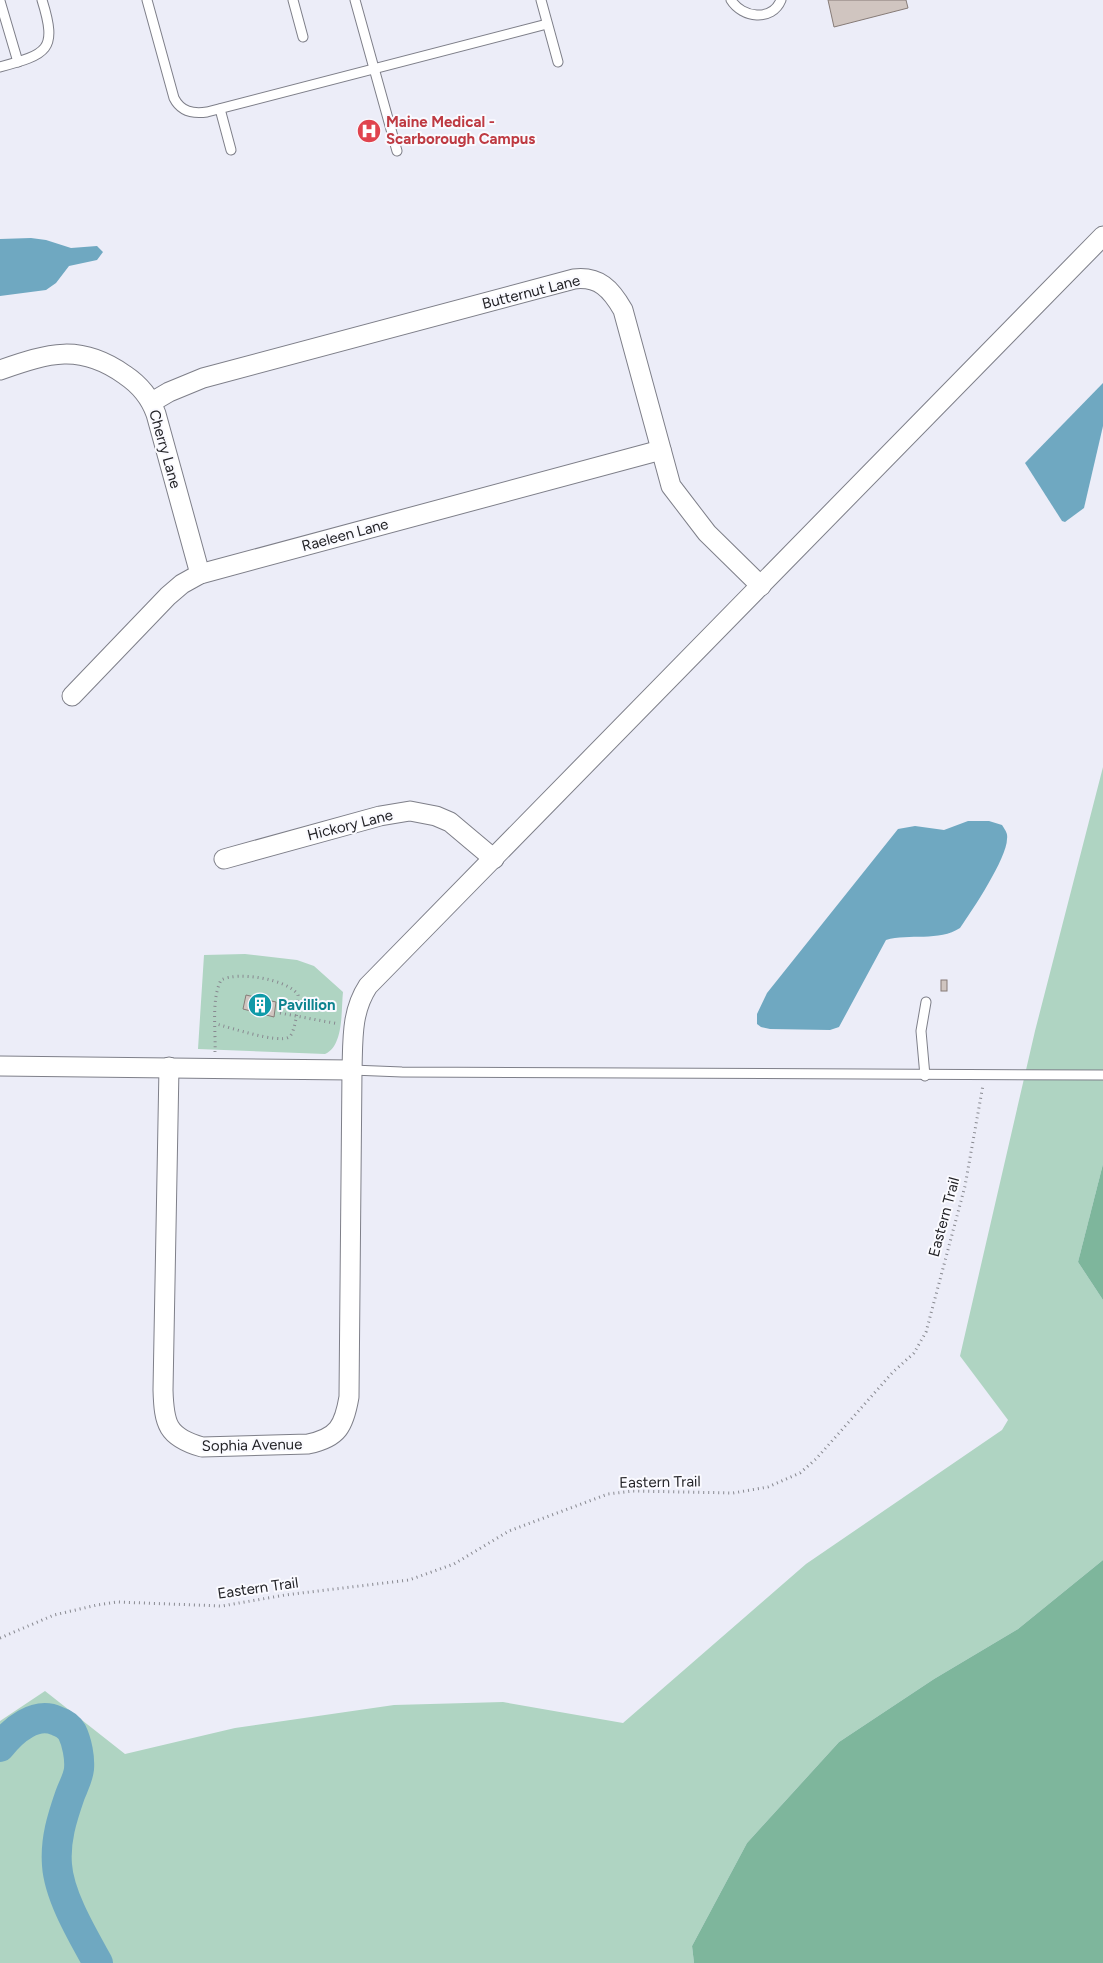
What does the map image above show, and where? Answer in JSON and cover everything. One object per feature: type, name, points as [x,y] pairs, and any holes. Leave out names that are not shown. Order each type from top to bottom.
[{"type":"street","name":"Sophia Avenue","points":[[169,1067],[164,1408],[169,1429],[177,1437],[202,1447],[308,1444],[331,1437],[342,1423],[346,1411],[350,1382],[352,1070],[354,1026],[355,1011],[368,986],[1103,236]]},
{"type":"street","name":"Butternut Lane","points":[[152,402],[168,392],[203,378],[586,278],[596,280],[609,288],[623,310],[671,486],[707,533],[761,586]]},
{"type":"street","name":"Cherry Lane","points":[[0,370],[62,353],[81,354],[100,359],[116,368],[142,390],[152,402],[200,574]]},
{"type":"street","name":"Raeleen Lane","points":[[72,696],[168,596],[182,584],[200,574],[661,450]]},
{"type":"street","name":"Hickory Lane","points":[[224,859],[380,816],[410,811],[436,816],[450,822],[494,859]]},
{"type":"street","points":[[0,1066],[352,1070]]},
{"type":"lane","points":[[0,67],[36,56],[46,45],[51,30],[42,0]]},
{"type":"lane","points":[[147,0],[177,103],[188,112],[194,113],[220,109],[547,24]]},
{"type":"lane","points":[[292,0],[303,37]]},
{"type":"lane","points":[[355,0],[397,151]]},
{"type":"lane","points":[[541,0],[558,62]]},
{"type":"lane","points":[[731,0],[741,11],[755,15],[770,11],[779,5],[781,0]]},
{"type":"lane","points":[[0,1],[18,62]]},
{"type":"lane","points":[[220,109],[231,150]]},
{"type":"lane","points":[[925,1076],[921,1031],[926,1002]]},
{"type":"lane","points":[[352,1070],[925,1076],[1103,1075]]},
{"type":"path","points":[[214,1068],[217,988],[221,980],[235,975],[266,980],[296,992],[298,1006],[292,1032],[284,1038],[254,1034],[216,1024]]},
{"type":"path","points":[[280,1013],[354,1026]]},
{"type":"path","name":"Eastern Trail","points":[[0,1638],[54,1615],[117,1602],[229,1605],[285,1595],[409,1580],[449,1566],[518,1528],[608,1494],[634,1491],[743,1492],[768,1487],[800,1473],[840,1435],[892,1373],[909,1358],[926,1332],[965,1186],[985,1076]]},
{"type":"green space","points":[[1103,767],[1103,1164],[1078,1262],[1103,1300],[1103,1560],[1018,1629],[934,1679],[839,1742],[747,1843],[692,1946],[694,1963],[0,1963],[0,1721],[45,1691],[125,1754],[235,1728],[394,1705],[503,1702],[623,1723],[806,1564],[1002,1430],[1008,1420],[960,1356],[1035,1031]]},
{"type":"green space","points":[[245,954],[297,960],[314,966],[343,992],[339,1036],[331,1050],[325,1054],[198,1049],[204,955]]},
{"type":"green space","points":[[1103,1164],[1103,1300],[1078,1262]]},
{"type":"green space","points":[[1103,1560],[1103,1963],[694,1963],[692,1946],[747,1843],[839,1742],[934,1679],[1018,1629]]},
{"type":"water","points":[[31,238],[46,240],[71,248],[97,246],[103,252],[97,260],[69,266],[56,283],[46,290],[0,296],[0,239]]},
{"type":"water","points":[[1103,383],[1103,426],[1084,508],[1065,522],[1062,521],[1025,463]]},
{"type":"water","points":[[968,821],[989,821],[1002,825],[1007,837],[1005,848],[995,871],[960,928],[943,935],[886,940],[839,1027],[830,1030],[770,1029],[757,1024],[757,1014],[767,993],[898,829],[915,826],[944,830]]},
{"type":"building","points":[[828,0],[906,0],[908,8],[834,27]]},
{"type":"building","points":[[941,980],[947,980],[947,991],[941,991]]},
{"type":"building","name":"Pavillion","points":[[246,995],[276,1002],[274,1017],[243,1009]]},
{"type":"waterway","points":[[0,1747],[18,1729],[33,1720],[41,1718],[59,1722],[68,1727],[72,1732],[78,1750],[79,1769],[60,1829],[57,1865],[62,1890],[67,1903],[98,1963]]},
{"type":"place","name":"Maine Medical - Scarborough Campus","points":[[369,131]]},
{"type":"place","name":"Pavillion","points":[[260,1005]]}]
